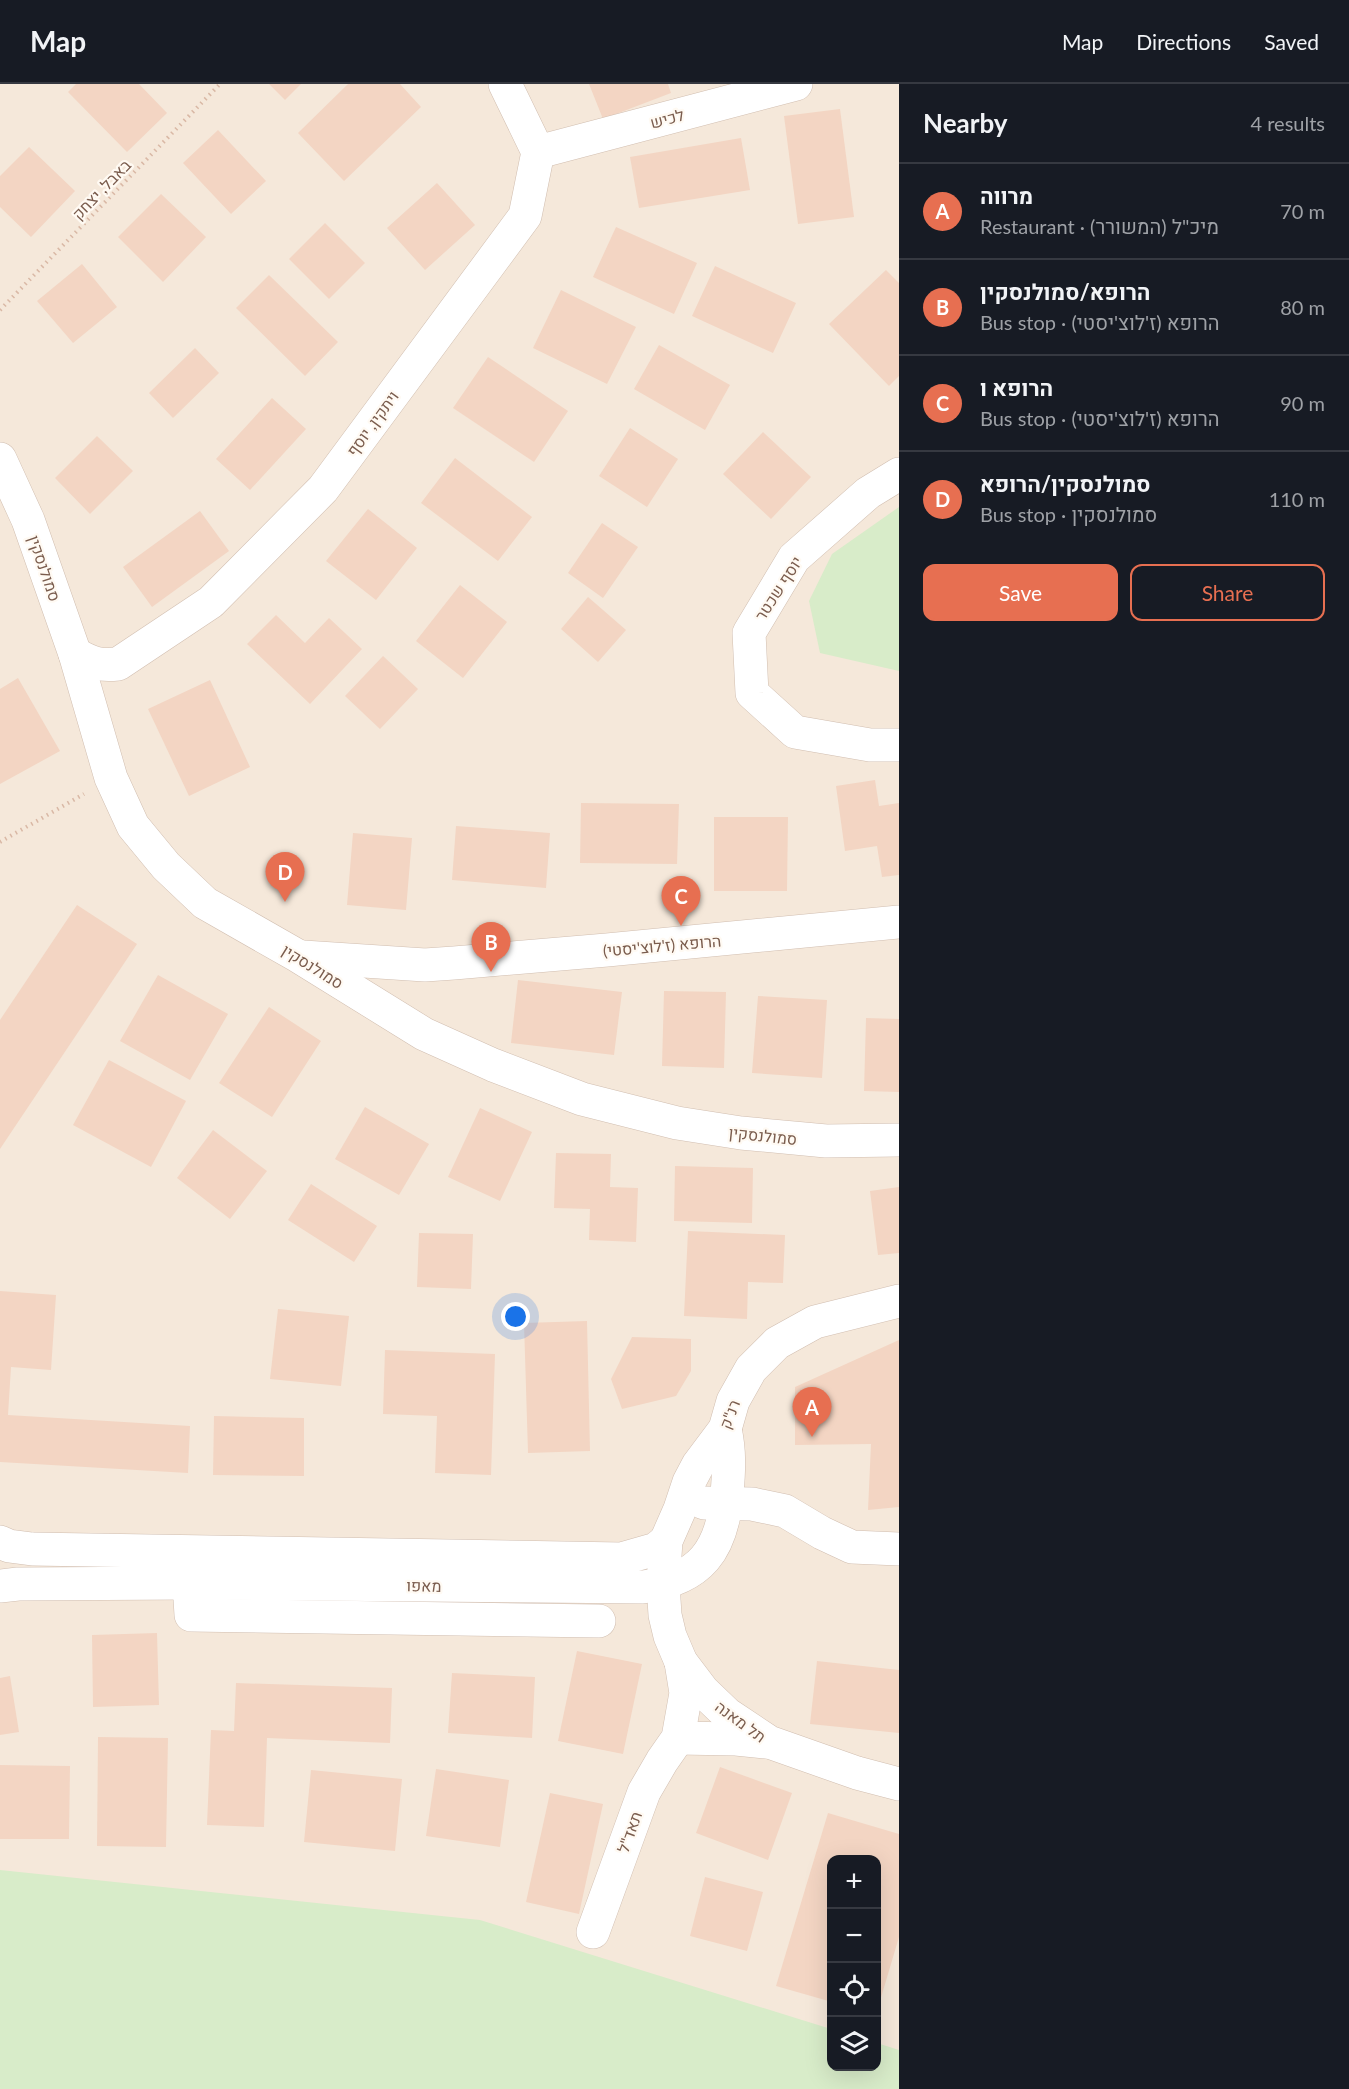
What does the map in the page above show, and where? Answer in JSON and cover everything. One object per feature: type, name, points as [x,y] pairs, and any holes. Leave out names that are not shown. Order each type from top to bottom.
[{"type":"street","points":[[505,84],[538,152]]},
{"type":"street","name":"לכיש","points":[[538,152],[796,84]]},
{"type":"street","name":"ויתקין, יוסף","points":[[75,654],[90,663],[103,666],[118,664],[192,615],[211,602],[323,489],[525,216],[538,152]]},
{"type":"street","name":"סמולנסקין","points":[[0,459],[28,520],[75,654],[111,778],[133,826],[165,866],[205,903],[298,956],[424,1034],[493,1065],[582,1099],[677,1123],[741,1133],[826,1141],[899,1140]]},
{"type":"street","name":"יוסף שכטר","points":[[899,474],[868,493],[794,558],[749,633],[752,693],[795,732],[870,745],[899,745]]},
{"type":"street","name":"הרופא (ז'לוצ'יסטי)","points":[[298,956],[426,964],[607,951],[899,922]]},
{"type":"street","name":"הרופא (ז'לוצ'יסטי)","points":[[390,1014],[390,999],[402,974],[426,964]]},
{"type":"street","name":"רנ\"ק","points":[[664,1600],[666,1541],[694,1473],[725,1429],[733,1401],[751,1369],[777,1343],[815,1322],[899,1301]]},
{"type":"street","name":"מאפו","points":[[0,1586],[189,1583],[644,1587],[664,1600],[680,1578],[705,1560],[716,1544],[723,1523],[726,1502],[729,1449],[725,1429]]},
{"type":"street","points":[[680,1509],[696,1503],[752,1504],[785,1511],[822,1533],[852,1547],[899,1549]]},
{"type":"street","name":"מאפו","points":[[0,1542],[9,1546],[32,1549],[621,1559],[650,1551],[666,1541]]},
{"type":"street","points":[[189,1583],[191,1615],[599,1621]]},
{"type":"street","name":"תל מאנה","points":[[664,1600],[670,1636],[681,1662],[703,1691],[727,1714],[770,1742],[856,1773],[899,1784]]},
{"type":"street","name":"תאד\"ל","points":[[593,1932],[644,1792],[678,1738],[686,1693],[681,1662]]},
{"type":"street","points":[[678,1738],[736,1738],[770,1742]]},
{"type":"path","name":"באבל, יצחק","points":[[0,310],[220,84]]},
{"type":"path","points":[[0,842],[111,778]]},
{"type":"shaded area","points":[[0,84],[899,84],[899,2089],[0,2089]]},
{"type":"green space","points":[[899,507],[899,671],[820,653],[809,601],[832,554]]},
{"type":"green space","points":[[0,1870],[480,1920],[827,2028],[827,2071],[881,2071],[881,2044],[899,2050],[899,2089],[0,2089]]},
{"type":"building","points":[[76,84],[139,84],[167,113],[127,152],[68,92]]},
{"type":"building","points":[[269,84],[301,84],[285,100]]},
{"type":"building","points":[[348,84],[400,84],[421,107],[344,181],[298,133]]},
{"type":"building","points":[[589,84],[668,84],[671,93],[603,119]]},
{"type":"building","points":[[840,109],[854,217],[798,224],[784,116]]},
{"type":"building","points":[[218,130],[266,181],[231,214],[183,163]]},
{"type":"building","points":[[741,138],[750,190],[639,208],[630,157]]},
{"type":"building","points":[[29,147],[75,191],[31,237],[0,207],[0,176]]},
{"type":"building","points":[[437,183],[475,225],[425,270],[387,228]]},
{"type":"building","points":[[161,194],[206,237],[163,282],[118,237]]},
{"type":"building","points":[[325,223],[365,263],[329,299],[289,259]]},
{"type":"building","points":[[616,227],[697,263],[674,314],[593,277]]},
{"type":"building","points":[[82,264],[117,307],[73,343],[37,301]]},
{"type":"building","points":[[715,266],[796,303],[773,353],[692,316]]},
{"type":"building","points":[[886,270],[899,283],[899,376],[889,386],[829,324]]},
{"type":"building","points":[[269,275],[338,342],[305,376],[236,308]]},
{"type":"building","points":[[561,290],[636,327],[607,384],[533,348]]},
{"type":"building","points":[[659,345],[730,385],[705,430],[634,389]]},
{"type":"building","points":[[195,348],[219,373],[173,418],[149,393]]},
{"type":"building","points":[[488,357],[568,411],[534,462],[453,408]]},
{"type":"building","points":[[272,398],[306,429],[250,490],[216,459]]},
{"type":"building","points":[[630,428],[678,459],[647,507],[599,476]]},
{"type":"building","points":[[763,432],[811,477],[771,519],[723,474]]},
{"type":"building","points":[[97,436],[133,471],[90,514],[55,478]]},
{"type":"building","points":[[455,458],[532,517],[498,561],[421,503]]},
{"type":"building","points":[[368,509],[417,548],[376,600],[326,561]]},
{"type":"building","points":[[200,511],[229,551],[152,607],[123,567]]},
{"type":"building","points":[[602,523],[638,547],[603,598],[568,573]]},
{"type":"building","points":[[460,585],[507,622],[463,678],[416,641]]},
{"type":"building","points":[[588,597],[626,630],[598,662],[561,629]]},
{"type":"building","points":[[276,615],[305,643],[329,618],[362,649],[310,704],[247,644]]},
{"type":"building","points":[[383,656],[418,689],[380,729],[345,696]]},
{"type":"building","points":[[18,678],[60,751],[0,784],[0,689]]},
{"type":"building","points":[[210,680],[250,767],[189,796],[148,709]]},
{"type":"building","points":[[875,780],[879,806],[899,803],[899,875],[882,877],[877,846],[845,851],[836,786]]},
{"type":"building","points":[[581,803],[679,804],[677,864],[580,863]]},
{"type":"building","points":[[714,817],[788,817],[787,891],[714,891]]},
{"type":"building","points":[[456,826],[550,833],[546,888],[452,880]]},
{"type":"building","points":[[353,833],[412,838],[406,910],[347,905]]},
{"type":"building","points":[[77,905],[137,944],[0,1149],[0,1020]]},
{"type":"building","points":[[158,975],[228,1014],[190,1080],[120,1041]]},
{"type":"building","points":[[518,980],[622,992],[614,1055],[511,1043]]},
{"type":"building","points":[[664,991],[726,992],[724,1068],[662,1066]]},
{"type":"building","points":[[758,996],[827,1000],[822,1078],[752,1073]]},
{"type":"building","points":[[269,1007],[321,1041],[272,1117],[219,1083]]},
{"type":"building","points":[[866,1018],[899,1019],[899,1092],[864,1091]]},
{"type":"building","points":[[109,1060],[186,1101],[151,1167],[73,1125]]},
{"type":"building","points":[[365,1107],[429,1144],[399,1195],[335,1159]]},
{"type":"building","points":[[480,1108],[532,1132],[500,1201],[448,1177]]},
{"type":"building","points":[[213,1130],[267,1171],[230,1219],[177,1178]]},
{"type":"building","points":[[556,1153],[611,1154],[610,1187],[638,1188],[636,1242],[589,1240],[590,1209],[554,1208]]},
{"type":"building","points":[[675,1166],[753,1168],[752,1223],[674,1221]]},
{"type":"building","points":[[311,1184],[377,1226],[354,1262],[288,1220]]},
{"type":"building","points":[[899,1187],[899,1253],[878,1255],[870,1191]]},
{"type":"building","points":[[688,1231],[785,1235],[783,1283],[748,1282],[747,1319],[684,1316]]},
{"type":"building","points":[[419,1233],[473,1234],[471,1289],[417,1287]]},
{"type":"building","points":[[0,1291],[56,1295],[51,1370],[11,1367],[8,1415],[190,1426],[188,1473],[0,1462]]},
{"type":"building","points":[[278,1309],[349,1316],[341,1386],[270,1379]]},
{"type":"building","points":[[587,1321],[590,1451],[528,1453],[524,1323]]},
{"type":"building","points":[[632,1337],[691,1339],[691,1371],[676,1396],[622,1409],[611,1379]]},
{"type":"building","points":[[899,1340],[899,1507],[868,1510],[871,1444],[795,1445],[795,1387]]},
{"type":"building","points":[[385,1350],[495,1354],[491,1475],[435,1473],[437,1416],[383,1414]]},
{"type":"building","points":[[214,1416],[304,1418],[304,1476],[213,1475]]},
{"type":"building","points":[[157,1633],[159,1705],[93,1707],[92,1635]]},
{"type":"building","points":[[577,1651],[642,1664],[623,1754],[558,1741]]},
{"type":"building","points":[[817,1661],[899,1670],[899,1733],[810,1724]]},
{"type":"building","points":[[452,1673],[535,1677],[532,1738],[448,1733]]},
{"type":"building","points":[[10,1676],[19,1732],[0,1735],[0,1678]]},
{"type":"building","points":[[236,1683],[392,1688],[390,1743],[267,1738],[264,1827],[207,1825],[211,1730],[234,1731]]},
{"type":"building","points":[[98,1737],[168,1738],[166,1847],[97,1846]]},
{"type":"building","points":[[0,1765],[70,1766],[69,1839],[0,1839]]},
{"type":"building","points":[[720,1767],[792,1793],[768,1860],[696,1833]]},
{"type":"building","points":[[436,1769],[509,1780],[500,1847],[426,1836]]},
{"type":"building","points":[[311,1770],[402,1779],[395,1851],[304,1842]]},
{"type":"building","points":[[550,1793],[603,1804],[579,1914],[526,1902]]},
{"type":"building","points":[[828,1813],[899,1834],[899,1937],[881,1998],[881,1855],[827,1855],[827,2001],[776,1986]]},
{"type":"building","points":[[705,1877],[763,1892],[747,1951],[690,1936]]},
{"type":"place","name":"סמולנסקין/הרופא","points":[[285,902]]},
{"type":"place","name":"הרופא ו","points":[[681,926]]},
{"type":"place","name":"הרופא/סמולנסקין","points":[[491,972]]},
{"type":"place","name":"מרווה","points":[[812,1437]]}]
